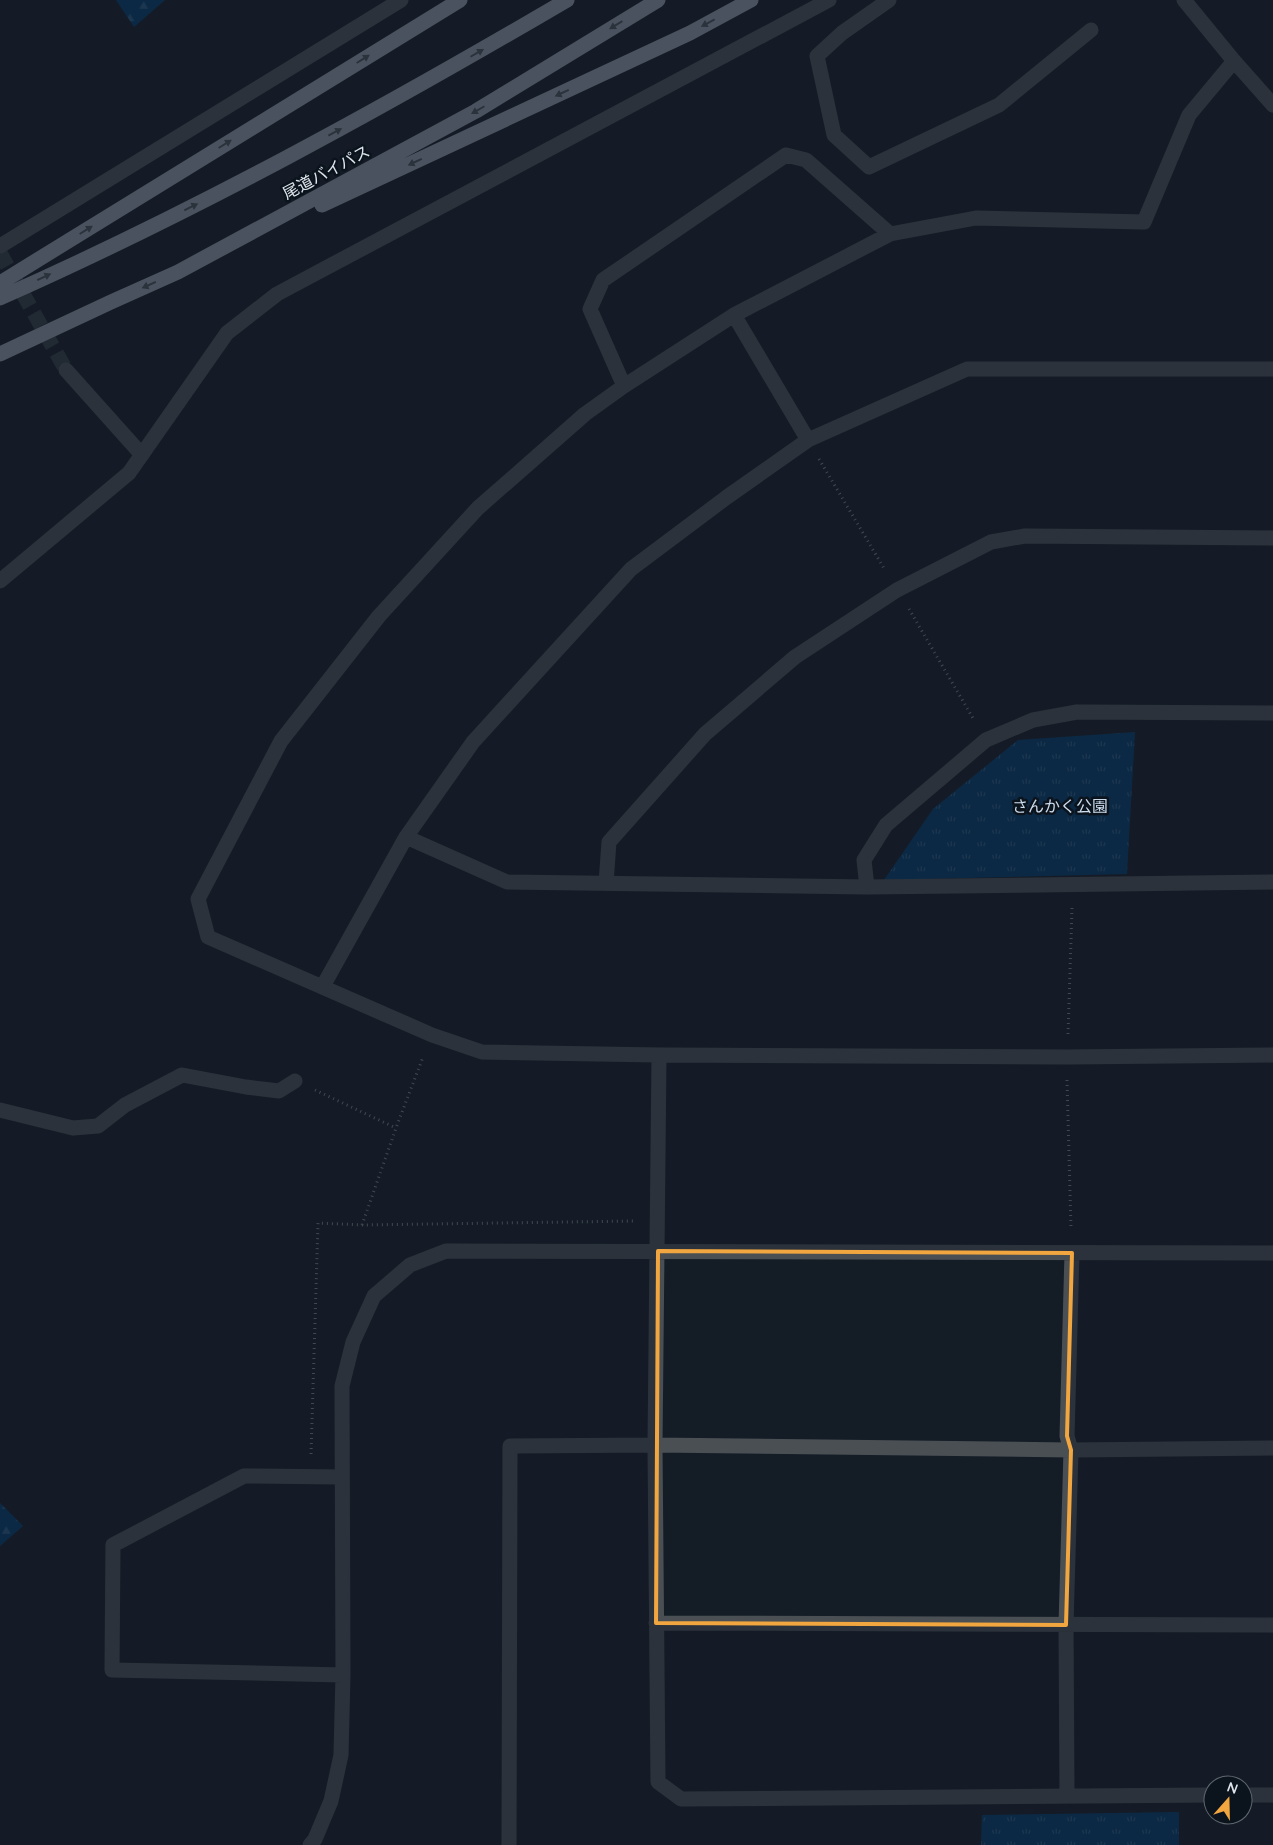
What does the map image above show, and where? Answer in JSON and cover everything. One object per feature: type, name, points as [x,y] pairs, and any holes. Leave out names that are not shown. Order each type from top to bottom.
[{"type":"highway","points":[[0,282],[460,0]]},
{"type":"highway","name":"尾道バイパス","points":[[0,298],[266,170],[432,79],[567,0]]},
{"type":"highway","name":"尾道バイパス","points":[[0,354],[178,272],[476,111],[658,0]]},
{"type":"highway","points":[[178,272],[690,33],[751,0]]},
{"type":"street","points":[[0,246],[401,0]]},
{"type":"street","points":[[0,581],[129,473],[227,333],[277,294],[829,0]]},
{"type":"street","points":[[889,0],[842,33],[817,56],[834,135],[869,167],[999,105],[1091,30]]},
{"type":"street","points":[[1184,0],[1273,105]]},
{"type":"street","points":[[1234,61],[1189,114],[1144,222],[976,218],[890,234],[734,314],[624,386],[585,414],[478,508],[379,616],[281,741],[198,899],[208,937],[323,986],[432,1036],[482,1052],[1067,1057],[1273,1055]]},
{"type":"street","points":[[624,386],[590,308],[603,280],[786,155],[806,160],[890,234]]},
{"type":"street","points":[[734,314],[808,440]]},
{"type":"street","points":[[323,986],[406,837],[473,742],[631,569],[727,497],[808,440],[967,369],[1273,369]]},
{"type":"street","points":[[66,370],[142,455]]},
{"type":"street","points":[[606,883],[609,842],[705,734],[795,657],[897,590],[991,542],[1025,536],[1273,538]]},
{"type":"street","points":[[867,887],[864,860],[886,826],[986,740],[1032,720],[1077,712],[1273,714]]},
{"type":"street","points":[[406,837],[507,882],[867,887],[1273,882]]},
{"type":"street","points":[[659,1055],[655,1445],[658,1782],[681,1799],[1203,1796]]},
{"type":"street","points":[[0,1110],[73,1128],[98,1126],[125,1105],[182,1075],[279,1091],[302,1084]]},
{"type":"street","points":[[310,1845],[315,1839],[330,1801],[341,1755],[343,1674],[342,1386],[353,1342],[374,1296],[410,1265],[446,1251],[1273,1253]]},
{"type":"street","points":[[1067,1796],[1066,1625],[1071,1450],[1067,1436],[1072,1253]]},
{"type":"street","points":[[509,1845],[510,1446],[655,1445],[1071,1450],[1273,1448]]},
{"type":"street","points":[[341,1477],[244,1476],[113,1545],[112,1670],[343,1674]]},
{"type":"street","points":[[656,1623],[1273,1624]]},
{"type":"street","points":[[1253,1795],[1273,1795]]},
{"type":"path","points":[[362,1225],[396,1128],[432,1036]]},
{"type":"path","points":[[302,1084],[396,1128]]},
{"type":"highlighted area","points":[[658,1251],[1072,1253],[1067,1436],[1071,1450],[1066,1625],[656,1623]]},
{"type":"green space","points":[[116,0],[165,0],[134,27]]},
{"type":"green space","name":"さんかく公園","points":[[1135,732],[1127,874],[884,880],[933,809],[1018,740]]},
{"type":"green space","points":[[0,1503],[23,1526],[0,1546]]},
{"type":"green space","points":[[1179,1812],[1179,1845],[981,1845],[982,1815]]},
{"type":"tunnel","points":[[0,253],[66,370]]}]
